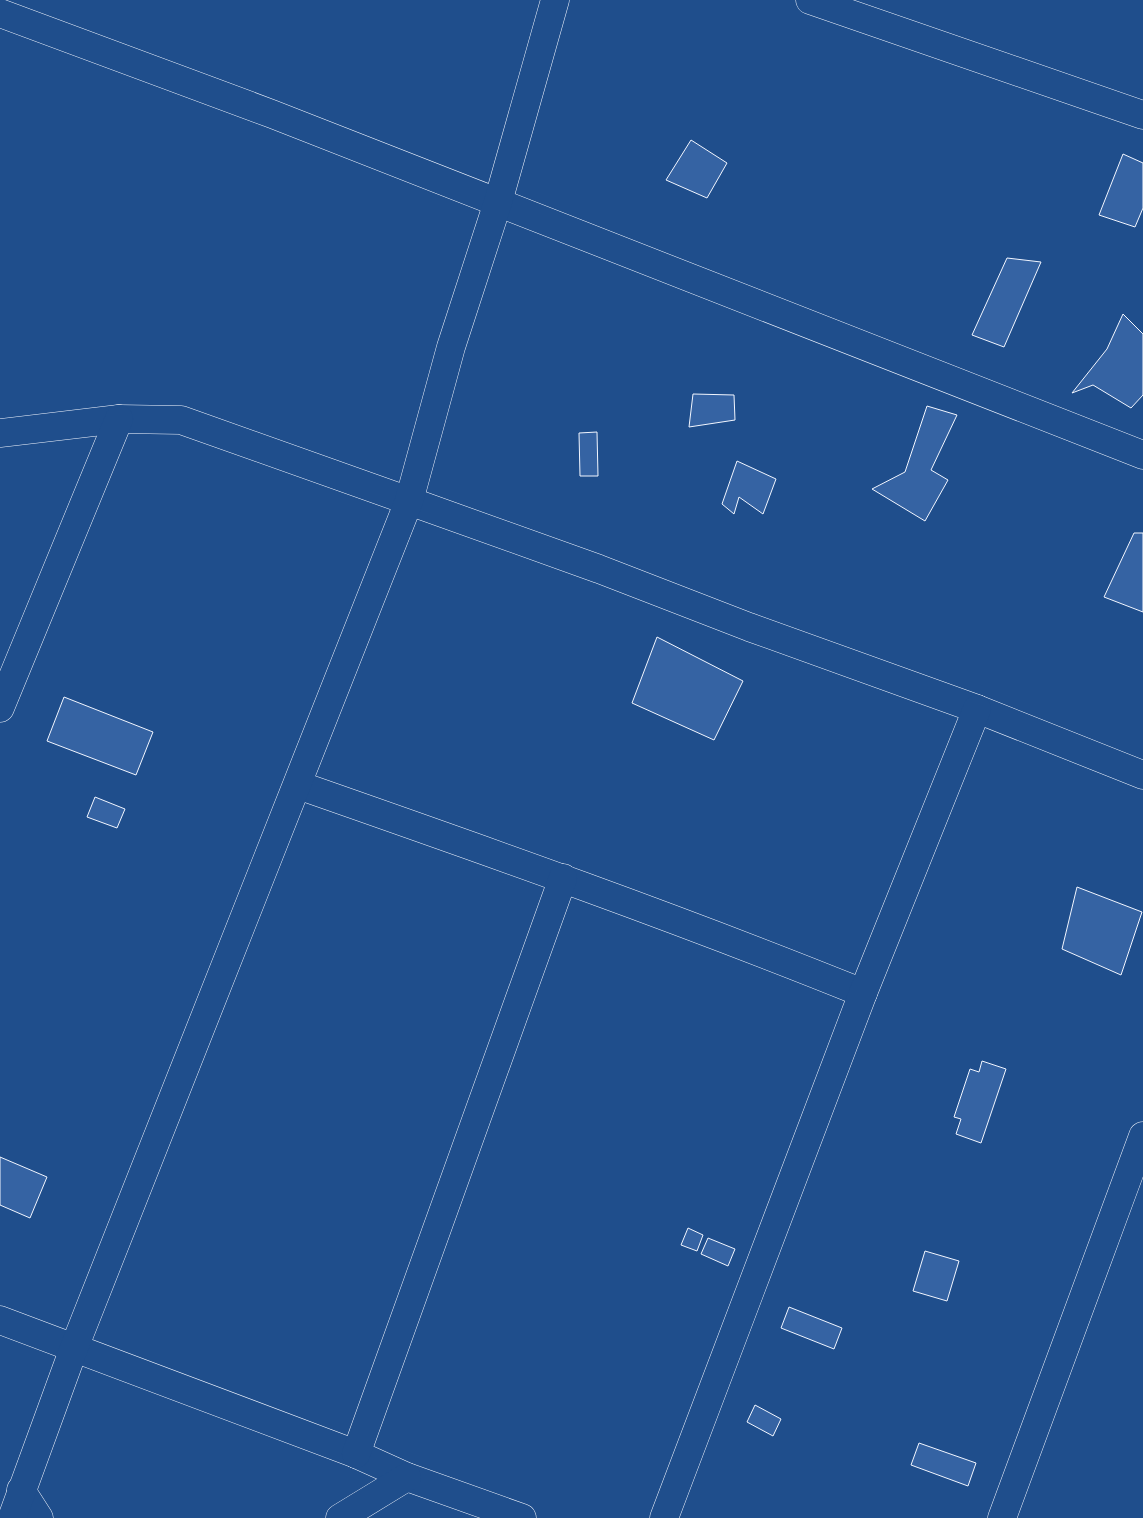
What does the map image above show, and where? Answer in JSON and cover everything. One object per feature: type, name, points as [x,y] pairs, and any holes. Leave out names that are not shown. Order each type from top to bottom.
[{"type":"street","points":[[12,1518],[74,1348],[410,500],[451,347],[498,202],[555,0]]},
{"type":"street","points":[[810,0],[1143,115]]},
{"type":"street","points":[[0,13],[272,114],[1143,455]]},
{"type":"street","points":[[0,708],[119,419]]},
{"type":"street","points":[[0,433],[119,419],[181,420],[410,500],[599,569],[749,627],[977,708],[1143,775]]},
{"type":"street","points":[[664,1518],[863,993],[977,708]]},
{"type":"street","points":[[298,785],[562,878],[746,946],[863,993]]},
{"type":"street","points":[[356,1454],[562,878]]},
{"type":"street","points":[[1002,1518],[1143,1136]]},
{"type":"street","points":[[0,1320],[356,1454],[407,1476],[522,1518]]},
{"type":"street","points":[[340,1518],[407,1476]]},
{"type":"street","points":[[21,1490],[40,1518]]},
{"type":"building","points":[[691,140],[727,163],[707,198],[666,180]]},
{"type":"building","points":[[1123,154],[1143,163],[1143,208],[1135,227],[1099,215]]},
{"type":"building","points":[[1007,258],[1041,262],[1004,347],[972,335]]},
{"type":"building","points":[[1123,314],[1143,334],[1143,395],[1131,408],[1093,385],[1072,393],[1107,349]]},
{"type":"building","points":[[693,394],[734,395],[735,420],[689,427]]},
{"type":"building","points":[[927,406],[957,415],[931,470],[948,480],[925,521],[872,489],[905,472]]},
{"type":"building","points":[[597,432],[598,476],[580,476],[579,433]]},
{"type":"building","points":[[737,461],[776,479],[763,514],[739,497],[734,514],[722,504]]},
{"type":"building","points":[[1134,533],[1143,533],[1143,612],[1104,597]]},
{"type":"building","points":[[657,637],[743,681],[714,740],[632,703]]},
{"type":"building","points":[[64,697],[153,732],[136,775],[47,741]]},
{"type":"building","points":[[95,797],[125,809],[117,828],[87,817]]},
{"type":"building","points":[[1077,887],[1142,912],[1121,975],[1062,949]]},
{"type":"building","points":[[982,1061],[1006,1069],[981,1143],[956,1134],[961,1119],[954,1117],[970,1069],[979,1072]]},
{"type":"building","points":[[0,1157],[47,1177],[30,1218],[0,1205]]},
{"type":"building","points":[[688,1228],[703,1235],[697,1251],[681,1245]]},
{"type":"building","points":[[708,1238],[735,1249],[728,1266],[701,1254]]},
{"type":"building","points":[[925,1251],[959,1261],[947,1301],[913,1291]]},
{"type":"building","points":[[789,1307],[842,1328],[834,1349],[781,1328]]},
{"type":"building","points":[[755,1405],[781,1419],[773,1436],[747,1422]]},
{"type":"building","points":[[919,1443],[976,1463],[968,1486],[911,1465]]}]
